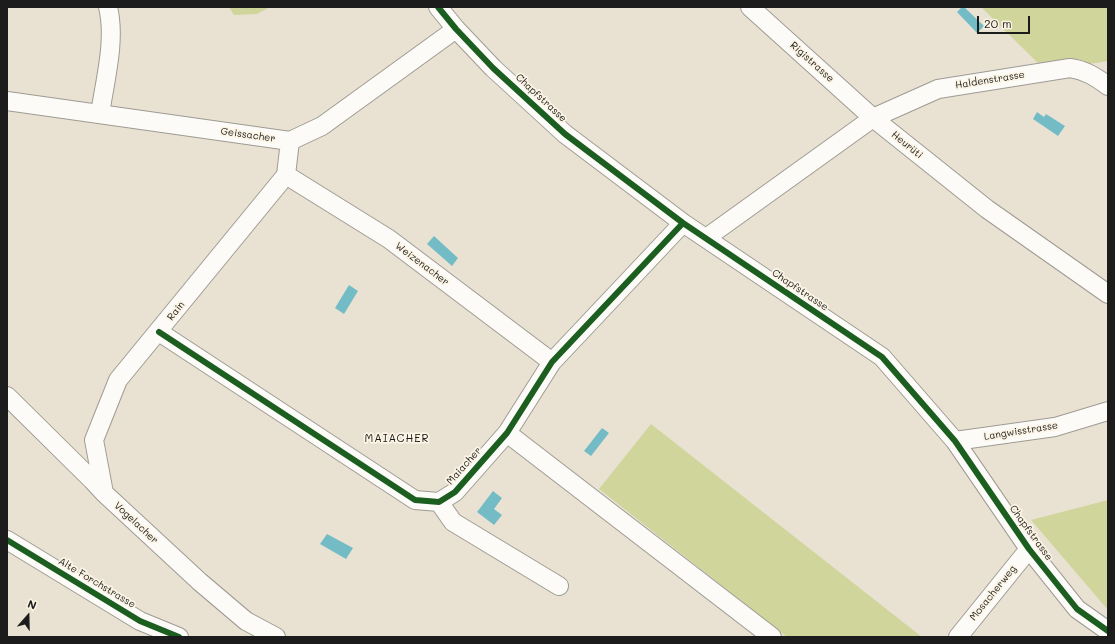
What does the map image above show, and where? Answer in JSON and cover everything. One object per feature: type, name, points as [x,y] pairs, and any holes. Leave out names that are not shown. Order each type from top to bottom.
[{"type":"street","points":[[100,114],[111,43],[111,19],[108,7]]},
{"type":"street","name":"Chapfstrasse","points":[[438,7],[456,29],[493,68],[565,134],[682,224],[706,238],[882,357],[955,441],[1029,549],[1077,609],[1108,631]]},
{"type":"street","name":"Rigistrasse","points":[[750,7],[873,118]]},
{"type":"street","name":"Geissacher","points":[[7,101],[290,141],[322,126],[456,29]]},
{"type":"street","name":"Haldenstrasse","points":[[873,118],[938,89],[1070,68],[1080,69],[1108,86]]},
{"type":"street","points":[[706,238],[873,118]]},
{"type":"street","name":"Heurüti","points":[[873,118],[987,209],[1108,294]]},
{"type":"street","points":[[286,176],[290,141]]},
{"type":"street","name":"Rain","points":[[104,493],[94,440],[118,380],[286,176]]},
{"type":"street","name":"Weizenacher","points":[[286,176],[389,239],[552,362]]},
{"type":"street","name":"Maiacher","points":[[439,502],[455,492],[507,433],[552,362],[682,224]]},
{"type":"street","points":[[159,332],[415,500],[439,502],[453,522],[559,586]]},
{"type":"street","name":"Vogelacher","points":[[7,396],[104,493],[200,582],[246,621],[276,637]]},
{"type":"street","name":"Langwisstrasse","points":[[955,441],[1055,427],[1108,411]]},
{"type":"street","points":[[507,433],[772,637]]},
{"type":"street","name":"Alte Forchstrasse","points":[[7,540],[140,621],[179,637]]},
{"type":"street","name":"Mosacherweg","points":[[958,637],[1029,549]]},
{"type":"green space","points":[[229,7],[270,7],[257,14],[234,15]]},
{"type":"green space","points":[[981,7],[1108,7],[1108,61],[1089,64],[1079,59],[1040,65]]},
{"type":"green space","points":[[651,424],[922,637],[787,637],[599,489]]},
{"type":"green space","points":[[1108,500],[1108,610],[1031,520]]},
{"type":"water","points":[[964,7],[984,26],[977,33],[957,12]]},
{"type":"water","points":[[1037,112],[1044,117],[1046,114],[1065,126],[1058,136],[1033,119]]},
{"type":"water","points":[[434,236],[458,258],[452,266],[427,244]]},
{"type":"water","points":[[349,285],[358,291],[344,314],[335,308]]},
{"type":"water","points":[[602,428],[609,433],[591,456],[584,451]]},
{"type":"water","points":[[493,491],[502,498],[494,509],[502,515],[494,525],[477,512]]},
{"type":"water","points":[[327,534],[353,548],[346,559],[320,544]]},
{"type":"cycle path","points":[[438,7],[456,29],[493,68],[565,134],[683,223],[882,357],[955,441],[1029,549],[1077,609],[1108,631]]},
{"type":"cycle path","points":[[159,332],[415,500],[439,502],[455,492],[507,433],[552,362],[683,223]]},
{"type":"cycle path","points":[[7,540],[140,621],[179,637]]},
{"type":"district","name":"MAIACHER","points":[[397,439]]}]
